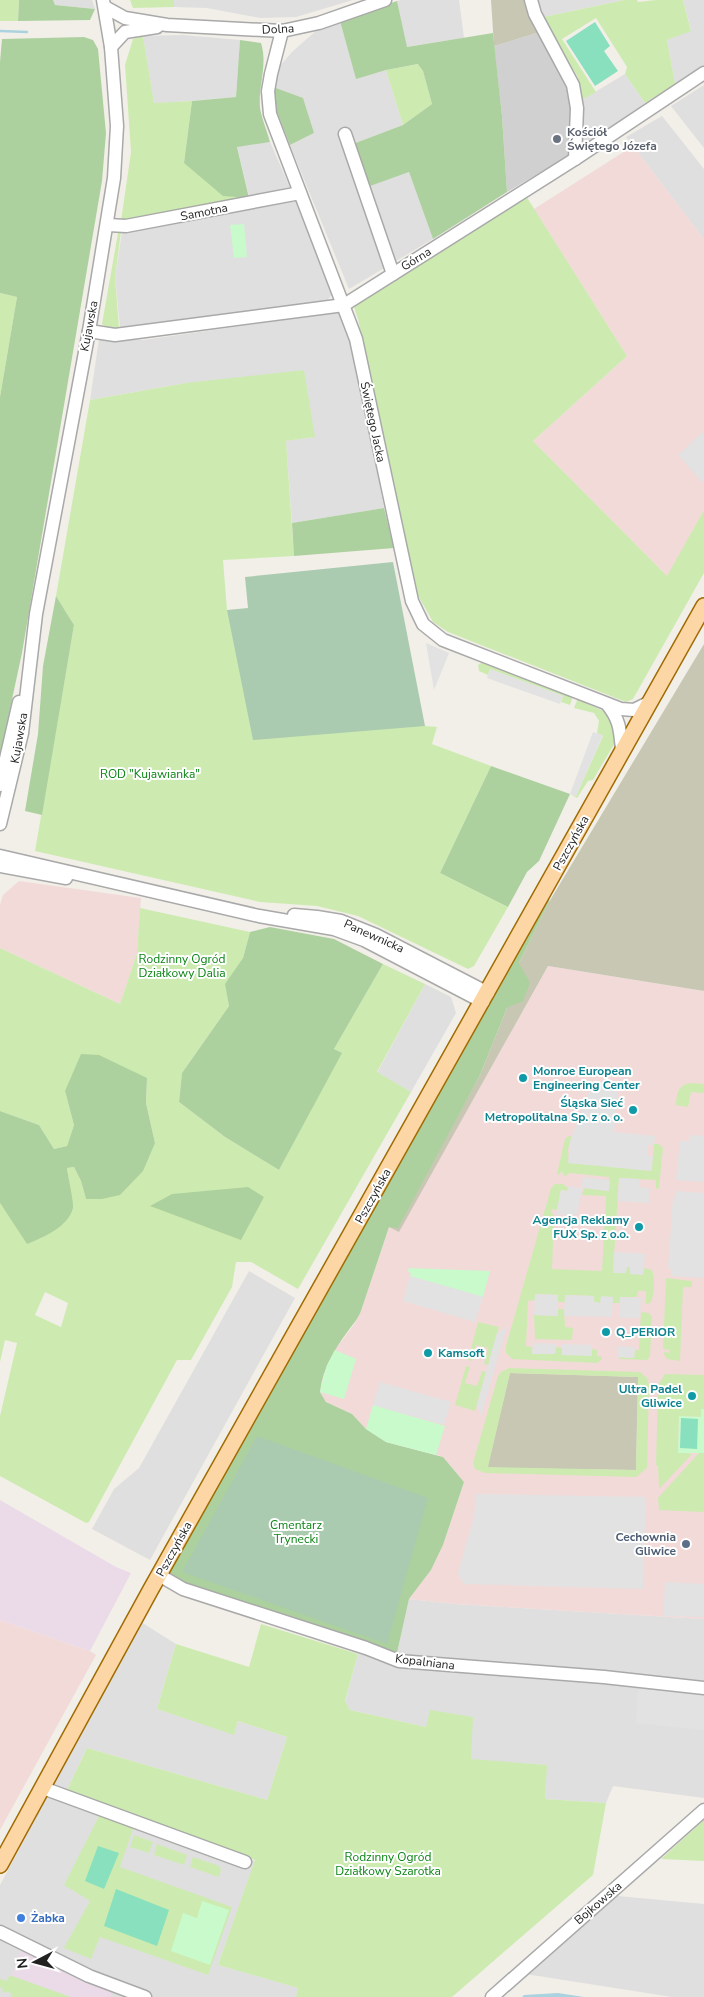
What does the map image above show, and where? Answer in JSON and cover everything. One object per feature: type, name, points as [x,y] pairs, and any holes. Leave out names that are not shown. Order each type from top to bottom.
[{"type":"main road","name":"Pszczyńska","points":[[0,1865],[44,1788],[159,1575],[704,606]]},
{"type":"street","name":"Dolna","points":[[104,3],[125,18],[167,25],[282,31],[319,22],[385,0]]},
{"type":"street","points":[[531,0],[540,23],[573,85],[577,108],[575,159]]},
{"type":"street","name":"Kujawska","points":[[0,785],[31,650],[108,225],[114,178],[117,126],[111,47],[104,3]]},
{"type":"street","points":[[108,27],[125,18]]},
{"type":"street","name":"Dolna","points":[[108,27],[125,32],[167,25]]},
{"type":"street","name":"Świętego Jacka","points":[[282,31],[270,74],[268,91],[270,114],[356,339],[412,601],[423,624],[443,640],[606,704],[621,709],[634,710],[650,702]]},
{"type":"street","points":[[111,47],[125,32]]},
{"type":"street","name":"Górna","points":[[88,332],[115,335],[344,304],[575,159],[704,73]]},
{"type":"street","points":[[345,134],[393,274]]},
{"type":"street","name":"Samotna","points":[[108,225],[126,226],[300,193]]},
{"type":"street","name":"Kujawska","points":[[0,824],[22,733],[31,650]]},
{"type":"street","points":[[606,704],[615,714],[620,725],[622,750]]},
{"type":"street","name":"Panewnicka","points":[[0,856],[251,914],[334,929],[364,940],[485,998]]},
{"type":"street","name":"Panewnicka","points":[[3,868],[78,880],[106,880]]},
{"type":"street","name":"Kopalniana","points":[[159,1575],[183,1588],[366,1648],[399,1661],[604,1676],[704,1688]]},
{"type":"street","points":[[44,1788],[244,1862]]},
{"type":"street","name":"Bojkowska","points":[[492,1997],[704,1810]]},
{"type":"street","points":[[0,1932],[89,1976],[145,1997]]},
{"type":"shaded area","points":[[53,0],[92,0],[95,9],[55,5]]},
{"type":"shaded area","points":[[174,0],[353,0],[296,17],[260,18],[207,8],[174,7]]},
{"type":"shaded area","points":[[459,0],[464,38],[406,47],[397,1]]},
{"type":"shaded area","points":[[491,0],[529,0],[540,32],[494,46]]},
{"type":"shaded area","points":[[533,0],[624,0],[539,18]]},
{"type":"shaded area","points":[[683,0],[704,0],[704,68],[675,84],[667,40],[691,30]]},
{"type":"shaded area","points":[[340,21],[356,78],[386,70],[403,125],[354,144],[370,185],[409,172],[433,239],[349,289],[290,145],[314,133],[273,87],[279,67],[293,51],[317,30]]},
{"type":"shaded area","points":[[540,32],[569,85],[572,111],[571,154],[507,192],[502,116],[494,46]]},
{"type":"shaded area","points":[[183,35],[240,40],[236,97],[154,104],[143,36]]},
{"type":"shaded area","points":[[625,74],[645,103],[579,150],[580,101]]},
{"type":"shaded area","points":[[704,85],[704,148],[671,106]]},
{"type":"shaded area","points":[[662,116],[704,169],[704,239],[626,137]]},
{"type":"shaded area","points":[[270,142],[295,199],[332,294],[327,301],[120,327],[115,277],[122,232],[252,209],[237,146]]},
{"type":"shaded area","points":[[633,146],[704,239],[704,510],[668,577],[533,441],[627,356],[534,209]]},
{"type":"shaded area","points":[[341,312],[354,353],[384,508],[292,523],[286,441],[314,437],[186,383],[90,400],[99,339],[143,340]]},
{"type":"shaded area","points":[[704,431],[704,484],[678,455]]},
{"type":"shaded area","points":[[426,643],[449,653],[434,690]]},
{"type":"shaded area","points":[[704,644],[704,991],[548,966],[399,1232],[389,1227],[447,1135],[480,1075],[507,1008],[519,963],[549,902]]},
{"type":"shaded area","points":[[490,669],[563,696],[560,704],[487,678]]},
{"type":"shaded area","points":[[593,732],[603,735],[576,796],[570,794]]},
{"type":"shaded area","points":[[19,881],[141,898],[137,953],[120,1004],[0,948],[0,905],[3,895]]},
{"type":"shaded area","points":[[548,966],[704,991],[704,1619],[455,1604],[409,1599],[431,1570],[443,1545],[464,1482],[443,1457],[366,1429],[352,1414],[326,1402],[320,1392],[331,1355],[355,1323],[361,1311],[389,1227],[399,1231]]},
{"type":"shaded area","points":[[425,984],[451,997],[456,1013],[411,1092],[377,1073]]},
{"type":"shaded area","points":[[592,1084],[618,1088],[614,1132],[655,1136],[654,1145],[648,1145],[648,1156],[653,1156],[651,1171],[568,1163],[570,1141]]},
{"type":"shaded area","points":[[689,1135],[704,1136],[704,1182],[676,1180],[680,1141],[689,1141]]},
{"type":"shaded area","points":[[583,1177],[610,1180],[609,1191],[582,1188],[577,1215],[556,1215],[561,1190],[567,1191],[569,1186],[581,1188]]},
{"type":"shaded area","points":[[619,1178],[640,1179],[639,1187],[649,1188],[649,1203],[618,1201]]},
{"type":"shaded area","points":[[676,1191],[704,1193],[704,1278],[671,1276],[671,1269],[668,1269],[673,1197],[676,1197]]},
{"type":"shaded area","points":[[614,1252],[645,1254],[643,1275],[630,1274],[630,1267],[627,1267],[626,1273],[613,1273]]},
{"type":"shaded area","points":[[249,1271],[295,1298],[150,1560],[92,1529],[114,1489],[139,1468]]},
{"type":"shaded area","points":[[410,1276],[483,1297],[475,1322],[403,1301]]},
{"type":"shaded area","points":[[535,1294],[558,1295],[558,1316],[534,1315]]},
{"type":"shaded area","points":[[565,1295],[594,1296],[594,1302],[600,1303],[601,1296],[613,1297],[612,1317],[564,1316]]},
{"type":"shaded area","points":[[620,1297],[641,1298],[640,1318],[619,1318]]},
{"type":"shaded area","points":[[507,1327],[481,1416],[477,1405],[497,1333]]},
{"type":"shaded area","points":[[533,1343],[556,1344],[555,1354],[532,1354]]},
{"type":"shaded area","points":[[562,1344],[592,1345],[592,1356],[562,1355]]},
{"type":"shaded area","points":[[618,1346],[635,1347],[634,1358],[617,1357]]},
{"type":"shaded area","points":[[510,1373],[638,1377],[636,1470],[487,1468]]},
{"type":"shaded area","points":[[380,1382],[451,1402],[444,1425],[373,1405]]},
{"type":"shaded area","points":[[476,1494],[646,1497],[643,1589],[465,1584],[460,1579],[458,1573],[474,1517]]},
{"type":"shaded area","points":[[0,1500],[116,1567],[131,1573],[90,1651],[0,1620]]},
{"type":"shaded area","points":[[665,1582],[704,1584],[704,1617],[663,1616]]},
{"type":"shaded area","points":[[409,1599],[455,1604],[704,1619],[704,1684],[417,1657],[397,1653]]},
{"type":"shaded area","points":[[0,1620],[90,1651],[96,1655],[0,1830]]},
{"type":"shaded area","points":[[141,1622],[176,1644],[157,1709],[234,1734],[238,1721],[287,1737],[267,1800],[87,1748],[67,1790],[255,1861],[218,1965],[299,1988],[296,1997],[0,1997],[0,1885]]},
{"type":"shaded area","points":[[358,1654],[419,1666],[704,1690],[704,1798],[613,1786],[606,1803],[545,1799],[546,1765],[471,1760],[426,1727],[350,1710],[345,1702]]},
{"type":"shaded area","points":[[638,1688],[704,1694],[704,1730],[636,1723]]},
{"type":"shaded area","points":[[607,1895],[704,1904],[704,1997],[672,1997],[519,1973]]},
{"type":"shaded area","points":[[21,1949],[104,1983],[111,1992],[112,1997],[71,1997],[12,1976]]},
{"type":"green space","points":[[0,0],[19,0],[18,21],[0,21]]},
{"type":"green space","points":[[19,0],[53,0],[55,5],[95,9],[90,20],[18,21]]},
{"type":"green space","points":[[130,0],[174,0],[174,7],[133,8]]},
{"type":"green space","points":[[624,0],[637,0],[638,2],[683,0],[691,31],[667,40],[675,84],[645,103],[625,74],[627,67],[596,18],[562,39],[596,92],[580,101],[578,77],[539,18]]},
{"type":"green space","points":[[397,1],[407,47],[493,33],[502,116],[507,192],[433,239],[409,172],[370,186],[353,144],[403,125],[432,104],[423,71],[418,64],[386,70],[356,79],[340,21]]},
{"type":"green space","points":[[595,22],[610,46],[604,51],[618,71],[595,86],[566,41]]},
{"type":"green space","points":[[143,36],[154,103],[192,101],[184,163],[249,198],[121,221],[131,152],[125,65],[133,39]]},
{"type":"green space","points":[[84,37],[93,40],[98,49],[106,133],[102,181],[22,653],[0,755],[0,397],[17,297],[0,293],[0,62],[2,39]]},
{"type":"green space","points":[[240,40],[261,43],[264,59],[260,108],[270,142],[237,147],[249,198],[223,196],[184,163],[192,101],[236,97]]},
{"type":"green space","points":[[419,64],[423,71],[432,104],[403,125],[386,70]]},
{"type":"green space","points":[[273,87],[303,98],[314,133],[290,145],[277,112]]},
{"type":"green space","points":[[526,196],[627,356],[533,441],[667,576],[704,510],[704,573],[633,699],[626,702],[448,632],[433,622],[416,592],[354,307],[357,301]]},
{"type":"green space","points":[[244,224],[247,257],[234,258],[230,225]]},
{"type":"green space","points":[[121,232],[115,277],[119,327],[108,328],[102,324],[118,233]]},
{"type":"green space","points":[[0,293],[17,297],[0,397]]},
{"type":"green space","name":"ROD \"Kujawianka\"","points":[[304,370],[315,437],[286,441],[294,556],[223,560],[227,610],[425,726],[437,727],[432,744],[491,766],[440,873],[508,907],[474,966],[468,969],[358,916],[317,906],[260,902],[35,851],[74,625],[56,596],[90,400],[186,383]]},
{"type":"green space","points":[[384,508],[394,548],[294,556],[292,523]]},
{"type":"green space","points":[[393,562],[425,726],[253,740],[227,610],[248,608],[245,577]]},
{"type":"green space","points":[[56,596],[74,625],[42,815],[25,811],[38,734],[43,666]]},
{"type":"green space","points":[[481,663],[490,664],[573,696],[570,705],[561,702],[563,696],[490,669],[488,675],[479,671],[478,665]]},
{"type":"green space","points":[[578,698],[609,714],[616,734],[616,741],[593,780],[588,781],[577,798],[570,794],[576,796],[603,736],[597,733],[599,721],[594,713],[574,708]]},
{"type":"green space","points":[[491,766],[570,794],[539,861],[527,872],[508,907],[440,873]]},
{"type":"green space","points":[[553,876],[549,902],[519,963],[530,983],[523,1001],[507,1008],[480,1075],[398,1228],[389,1227],[360,1314],[334,1352],[326,1367],[321,1383],[320,1392],[326,1402],[352,1414],[366,1429],[386,1442],[443,1457],[464,1482],[443,1545],[431,1570],[409,1599],[397,1653],[165,1576]]},
{"type":"green space","name":"Rodzinny Ogród Działkowy Dalia","points":[[140,908],[250,932],[243,958],[226,984],[229,1006],[182,1073],[179,1102],[225,1137],[279,1170],[341,1053],[334,1049],[383,964],[425,984],[377,1072],[411,1092],[298,1289],[251,1262],[236,1262],[232,1287],[191,1360],[177,1360],[89,1522],[86,1523],[0,1476],[0,1416],[17,1343],[5,1340],[0,1362],[0,1203],[27,1243],[69,1183],[67,1168],[74,1167],[81,1181],[86,1199],[155,1143],[146,1103],[147,1078],[65,1091],[74,1125],[67,1146],[54,1149],[39,1125],[0,1111],[0,948],[120,1004],[137,953]],"holes":[[[45,1292],[68,1303],[61,1327],[35,1315]]]},
{"type":"green space","points":[[270,927],[334,939],[383,964],[334,1049],[342,1053],[279,1170],[225,1137],[179,1102],[182,1073],[229,1006],[225,984],[243,958],[250,932]]},
{"type":"green space","points":[[81,1054],[99,1055],[147,1078],[146,1103],[155,1143],[143,1171],[120,1195],[102,1199],[86,1199],[81,1181],[74,1167],[67,1168],[73,1205],[70,1215],[61,1226],[27,1244],[0,1203],[0,1111],[39,1125],[54,1149],[67,1146],[74,1125],[65,1091]]},
{"type":"green space","points":[[691,1083],[704,1084],[704,1093],[691,1092],[688,1107],[676,1105],[677,1094],[680,1088]]},
{"type":"green space","points":[[572,1136],[568,1149],[569,1163],[652,1170],[654,1144],[659,1144],[663,1148],[659,1188],[656,1189],[656,1180],[619,1178],[613,1272],[626,1273],[626,1267],[630,1267],[630,1273],[643,1275],[644,1268],[652,1270],[654,1282],[653,1296],[650,1303],[646,1304],[646,1291],[638,1291],[637,1297],[620,1297],[620,1303],[612,1303],[613,1297],[601,1303],[594,1302],[594,1296],[565,1295],[565,1302],[558,1302],[558,1295],[535,1294],[535,1300],[528,1301],[526,1346],[532,1347],[532,1353],[555,1354],[556,1347],[562,1348],[562,1355],[592,1355],[592,1349],[597,1350],[597,1356],[602,1357],[602,1359],[597,1363],[512,1359],[506,1353],[506,1346],[551,1188],[555,1184],[563,1184],[568,1188],[568,1191],[561,1190],[557,1210],[552,1209],[551,1213],[554,1215],[552,1269],[602,1271],[606,1196],[582,1195],[584,1188],[608,1191],[609,1177],[570,1173],[564,1176],[564,1173],[561,1172],[559,1175],[557,1174],[565,1139]]},
{"type":"green space","points":[[248,1187],[264,1197],[241,1240],[150,1206],[172,1194]]},
{"type":"green space","points":[[409,1268],[490,1271],[483,1297],[410,1276]]},
{"type":"green space","points":[[666,1278],[692,1281],[692,1287],[683,1287],[680,1361],[667,1359],[663,1352],[670,1353],[670,1350],[663,1349]]},
{"type":"green space","points":[[558,1309],[564,1309],[565,1327],[573,1328],[572,1340],[535,1339],[534,1315],[557,1316]]},
{"type":"green space","points":[[641,1312],[649,1313],[652,1317],[650,1356],[647,1360],[620,1359],[619,1357],[634,1358],[635,1350],[639,1350]]},
{"type":"green space","points":[[478,1322],[499,1327],[488,1365],[484,1364],[488,1348],[476,1345],[472,1361],[468,1360]]},
{"type":"green space","points":[[335,1350],[356,1359],[344,1399],[320,1392],[327,1365]]},
{"type":"green space","points":[[466,1366],[470,1367],[465,1383],[477,1386],[482,1371],[486,1372],[475,1411],[455,1405]]},
{"type":"green space","points":[[509,1368],[640,1372],[647,1378],[649,1385],[647,1468],[636,1477],[485,1473],[475,1469],[473,1463],[498,1376]],"holes":[[[510,1373],[638,1377],[636,1470],[488,1467]]]},
{"type":"green space","points":[[665,1374],[704,1375],[704,1409],[701,1409],[701,1417],[679,1416],[678,1452],[692,1454],[659,1489],[658,1466],[656,1465],[658,1385]]},
{"type":"green space","points":[[373,1405],[445,1426],[436,1455],[386,1442],[366,1429]]},
{"type":"green space","points":[[701,1409],[704,1409],[704,1453],[678,1453],[679,1416],[701,1417]]},
{"type":"green space","points":[[681,1418],[698,1419],[697,1449],[680,1448]]},
{"type":"green space","name":"Cmentarz Trynecki","points":[[257,1436],[428,1498],[387,1644],[182,1572]]},
{"type":"green space","points":[[699,1453],[704,1453],[704,1512],[659,1510],[658,1498]]},
{"type":"green space","name":"Rodzinny Ogród Działkowy Szarotka","points":[[261,1624],[358,1654],[345,1701],[350,1710],[426,1727],[430,1710],[473,1717],[471,1759],[547,1765],[545,1799],[606,1803],[593,1875],[452,1997],[296,1997],[298,1988],[218,1965],[255,1860],[67,1790],[87,1748],[267,1800],[287,1737],[238,1721],[234,1735],[157,1709],[176,1644],[249,1667]]},
{"type":"green space","points":[[100,1814],[134,1826],[120,1867],[232,1907],[208,1975],[100,1937],[91,1959],[64,1948],[90,1901],[64,1885]]},
{"type":"green space","points":[[704,1820],[704,1861],[661,1859]]},
{"type":"green space","points":[[134,1835],[153,1842],[149,1853],[130,1847]]},
{"type":"green space","points":[[157,1844],[187,1855],[184,1865],[154,1855]]},
{"type":"green space","points":[[98,1846],[119,1853],[104,1889],[85,1881]]},
{"type":"green space","points":[[193,1857],[219,1866],[221,1870],[219,1877],[190,1867]]},
{"type":"green space","points":[[116,1889],[169,1910],[157,1946],[104,1926]]},
{"type":"green space","points":[[202,1901],[229,1910],[210,1965],[171,1951],[183,1913],[197,1918]]},
{"type":"green space","points":[[12,1976],[71,1997],[11,1997],[12,1994],[2,1991],[0,1979],[7,1981],[8,1977]]},
{"type":"water","points":[[558,1993],[584,1997],[522,1997],[524,1995]]},
{"type":"waterway","points":[[0,31],[27,32]]},
{"type":"place","name":"Kościół Świętego Józefa","points":[[557,139]]},
{"type":"place","name":"Monroe European Engineering Center","points":[[523,1078]]},
{"type":"place","name":"Śląska Sieć Metropolitalna Sp. z o. o.","points":[[633,1110]]},
{"type":"place","name":"Agencja Reklamy FUX Sp. z o.o.","points":[[639,1227]]},
{"type":"place","name":"Q_PERIOR","points":[[606,1332]]},
{"type":"place","name":"Kamsoft","points":[[428,1353]]},
{"type":"place","name":"Ultra Padel Gliwice","points":[[692,1396]]},
{"type":"place","name":"Cechownia Gliwice","points":[[686,1544]]},
{"type":"place","name":"Żabka","points":[[21,1918]]}]
